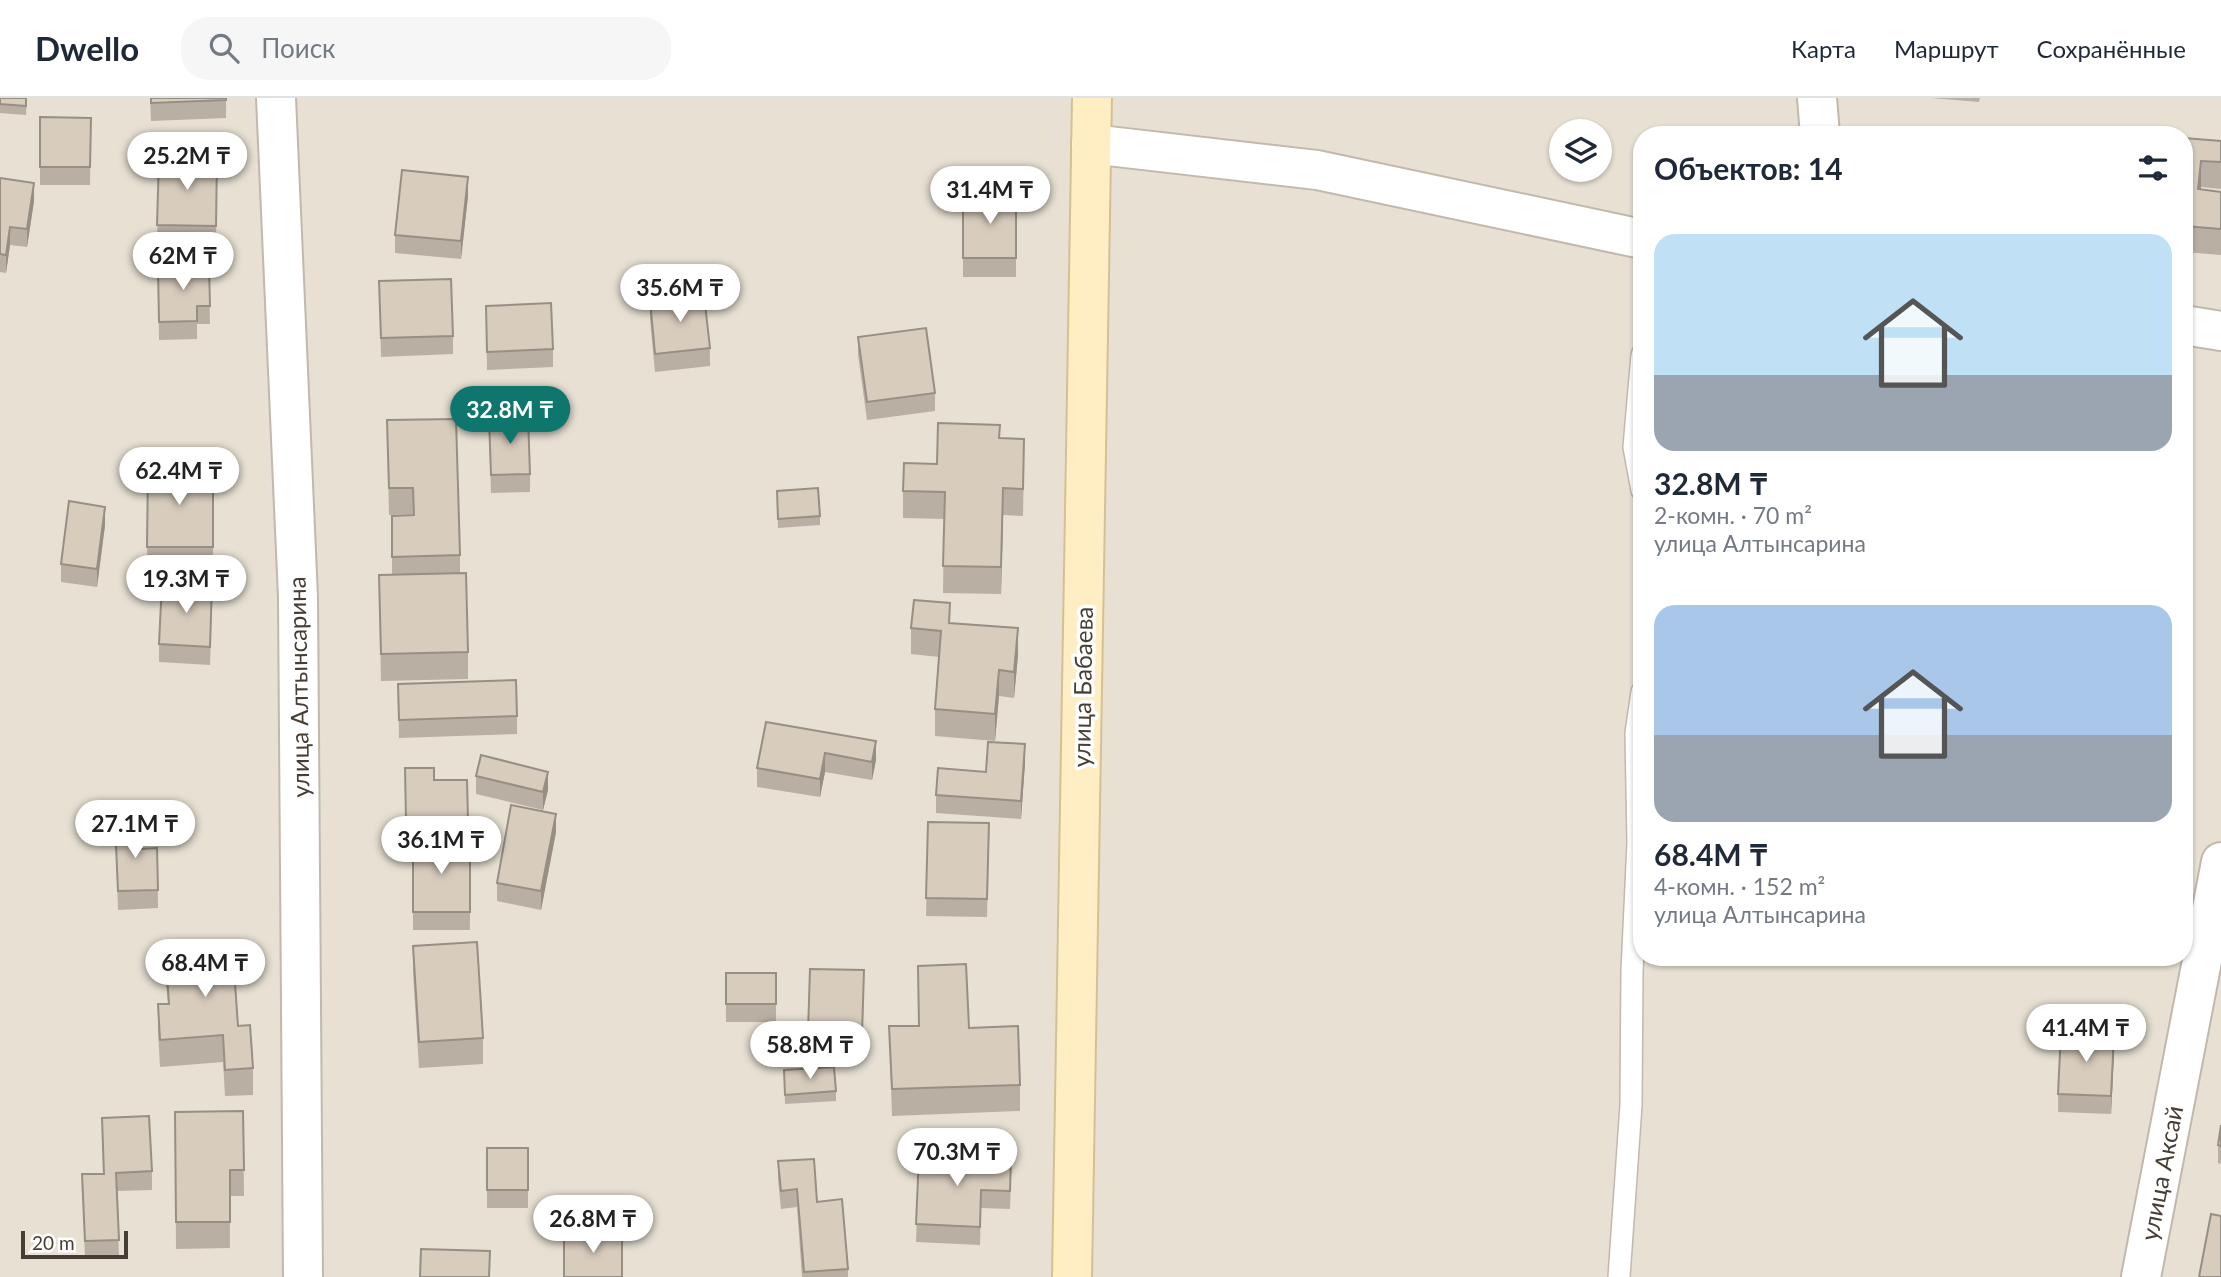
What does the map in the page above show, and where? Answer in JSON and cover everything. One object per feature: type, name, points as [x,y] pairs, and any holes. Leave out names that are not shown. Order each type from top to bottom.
[{"type":"street","name":"улица Алтынсарина","points":[[276,98],[298,597],[303,1277]]},
{"type":"street","name":"улица Бабаева","points":[[1072,1277],[1092,98]]},
{"type":"street","points":[[1817,98],[1819,126]]},
{"type":"street","points":[[1091,144],[1317,170],[1633,237]]},
{"type":"street","points":[[2193,326],[2221,331]]},
{"type":"street","name":"улица Аксай","points":[[2141,1277],[2221,862]]},
{"type":"lane","points":[[1619,1277],[1631,1105],[1633,950]]},
{"type":"shaded area","points":[[0,98],[2221,98],[2221,1277],[0,1277]]},
{"type":"building","points":[[0,98],[26,98],[26,106],[0,104]]},
{"type":"building","points":[[151,98],[226,98],[226,100],[151,103]]},
{"type":"building","points":[[40,117],[91,118],[90,167],[40,167]]},
{"type":"building","points":[[2193,139],[2221,141],[2221,162],[2201,161],[2198,189],[2221,192],[2221,229],[2193,227]]},
{"type":"building","points":[[159,158],[217,158],[216,226],[157,225]]},
{"type":"building","points":[[402,170],[468,177],[461,241],[395,235]]},
{"type":"building","points":[[0,178],[34,183],[27,229],[10,227],[6,255],[0,254]]},
{"type":"building","points":[[963,194],[1016,194],[1016,258],[963,258]]},
{"type":"building","points":[[209,266],[210,306],[197,306],[197,321],[159,322],[158,267]]},
{"type":"building","points":[[451,279],[453,336],[381,338],[379,281]]},
{"type":"building","points":[[704,295],[710,348],[655,354],[650,300]]},
{"type":"building","points":[[551,303],[553,349],[487,352],[486,306]]},
{"type":"building","points":[[926,328],[935,393],[867,402],[858,337]]},
{"type":"building","points":[[528,416],[530,474],[491,475],[489,418]]},
{"type":"building","points":[[456,419],[460,555],[392,557],[392,516],[414,515],[413,488],[389,488],[387,420]]},
{"type":"building","points":[[938,423],[1000,425],[999,438],[1024,439],[1023,489],[1003,488],[1001,567],[943,566],[945,492],[903,491],[904,463],[937,464]]},
{"type":"building","points":[[148,465],[205,465],[204,490],[213,490],[213,547],[147,547]]},
{"type":"building","points":[[818,488],[820,516],[778,519],[777,491]]},
{"type":"building","points":[[69,501],[105,507],[97,569],[61,564]]},
{"type":"building","points":[[466,573],[468,652],[381,654],[379,575]]},
{"type":"building","points":[[162,583],[212,584],[210,647],[159,644]]},
{"type":"building","points":[[914,600],[950,603],[949,623],[1018,628],[1014,672],[999,670],[995,714],[935,709],[941,631],[911,628]]},
{"type":"building","points":[[516,680],[517,716],[399,720],[398,684]]},
{"type":"building","points":[[766,722],[876,741],[872,762],[825,753],[820,779],[757,768]]},
{"type":"building","points":[[988,742],[1025,744],[1021,801],[936,795],[938,768],[986,772]]},
{"type":"building","points":[[481,755],[548,772],[543,792],[476,776]]},
{"type":"building","points":[[405,768],[434,768],[434,780],[467,780],[468,820],[406,821]]},
{"type":"building","points":[[511,805],[556,814],[541,891],[497,883]]},
{"type":"building","points":[[140,821],[141,849],[157,848],[158,890],[118,891],[115,822]]},
{"type":"building","points":[[928,822],[989,823],[987,899],[926,898]]},
{"type":"building","points":[[413,841],[470,841],[470,912],[413,912]]},
{"type":"building","points":[[232,940],[238,1026],[250,1025],[253,1068],[225,1070],[223,1035],[160,1040],[158,1004],[169,1004],[165,945]]},
{"type":"building","points":[[477,942],[483,1038],[419,1042],[413,946]]},
{"type":"building","points":[[966,964],[969,1028],[1018,1026],[1020,1085],[892,1089],[889,1026],[919,1026],[918,966]]},
{"type":"building","points":[[810,969],[864,970],[862,1034],[808,1033]]},
{"type":"building","points":[[726,973],[776,973],[776,1004],[726,1004]]},
{"type":"building","points":[[2061,1031],[2114,1034],[2111,1096],[2058,1094]]},
{"type":"building","points":[[834,1067],[836,1091],[785,1095],[784,1070]]},
{"type":"building","points":[[243,1111],[244,1170],[230,1170],[230,1222],[176,1222],[175,1112]]},
{"type":"building","points":[[149,1116],[152,1171],[116,1173],[119,1240],[85,1241],[82,1174],[104,1174],[102,1118]]},
{"type":"building","points":[[2221,1125],[2221,1146],[2218,1145]]},
{"type":"building","points":[[487,1148],[528,1148],[528,1190],[487,1190]]},
{"type":"building","points":[[919,1155],[1011,1159],[1010,1191],[981,1190],[980,1227],[916,1224]]},
{"type":"building","points":[[814,1159],[817,1202],[842,1199],[848,1269],[804,1272],[797,1189],[781,1191],[778,1161]]},
{"type":"building","points":[[2211,1214],[2221,1216],[2221,1277],[2199,1277]]},
{"type":"building","points":[[564,1232],[622,1232],[622,1277],[564,1277]]},
{"type":"building","points":[[421,1249],[490,1251],[489,1277],[420,1277]]}]
